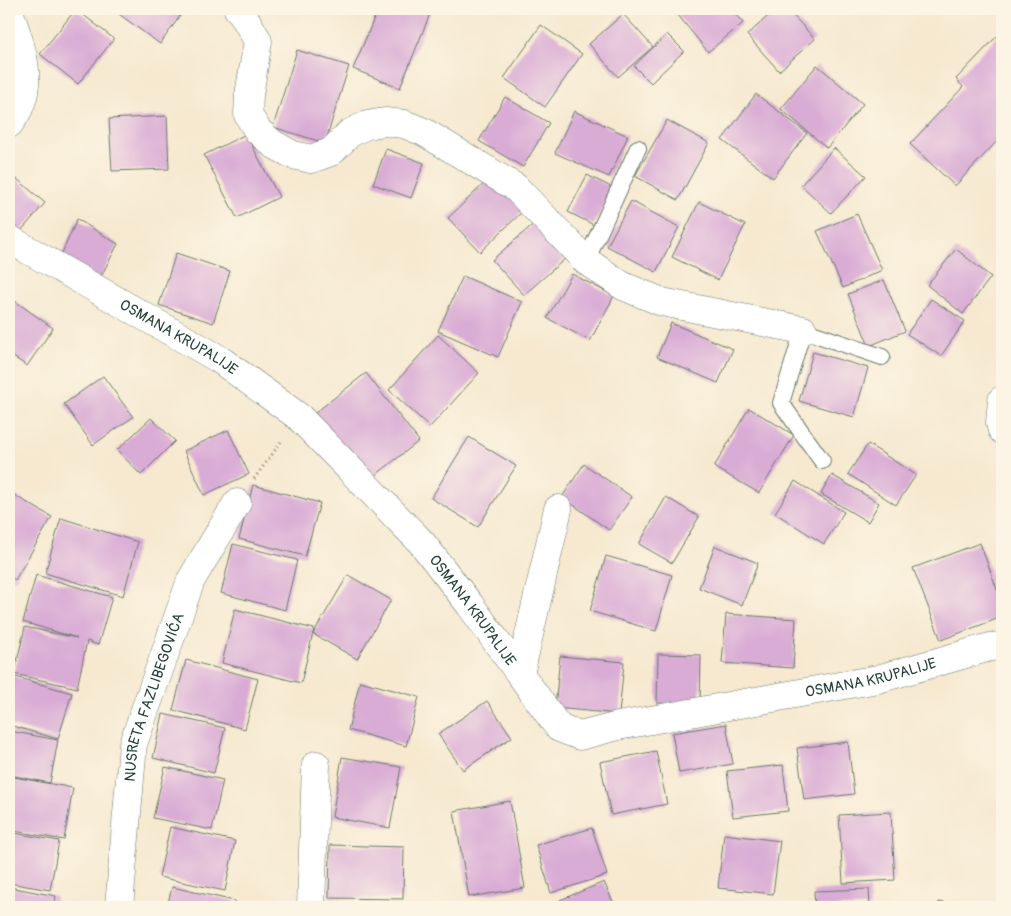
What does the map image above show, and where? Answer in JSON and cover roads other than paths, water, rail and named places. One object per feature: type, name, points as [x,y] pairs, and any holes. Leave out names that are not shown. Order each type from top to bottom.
[{"type":"street","points":[[238,9],[258,41],[249,95],[248,115],[258,131],[273,144],[293,155],[311,159],[331,152],[350,133],[366,125],[385,122],[404,124],[424,132],[514,187],[586,261],[623,286],[662,302],[803,330]]},
{"type":"street","points":[[9,10],[26,66],[25,90],[15,115],[9,124]]},
{"type":"street","name":"OSMANA KRUPALIJE","points":[[9,239],[219,359],[299,417],[422,544],[470,605],[558,728],[580,736],[618,726],[878,679],[990,647],[1002,646]]},
{"type":"street","points":[[1002,400],[1000,423],[1002,430]]},
{"type":"street","name":"NUSRETA FAZLIBEGOVIĆA","points":[[119,907],[133,744],[191,580],[237,503]]},
{"type":"street","points":[[520,674],[558,508]]},
{"type":"street","points":[[312,907],[316,765]]},
{"type":"lane","points":[[586,261],[638,148]]},
{"type":"lane","points":[[822,461],[781,403],[803,330],[882,357]]}]
